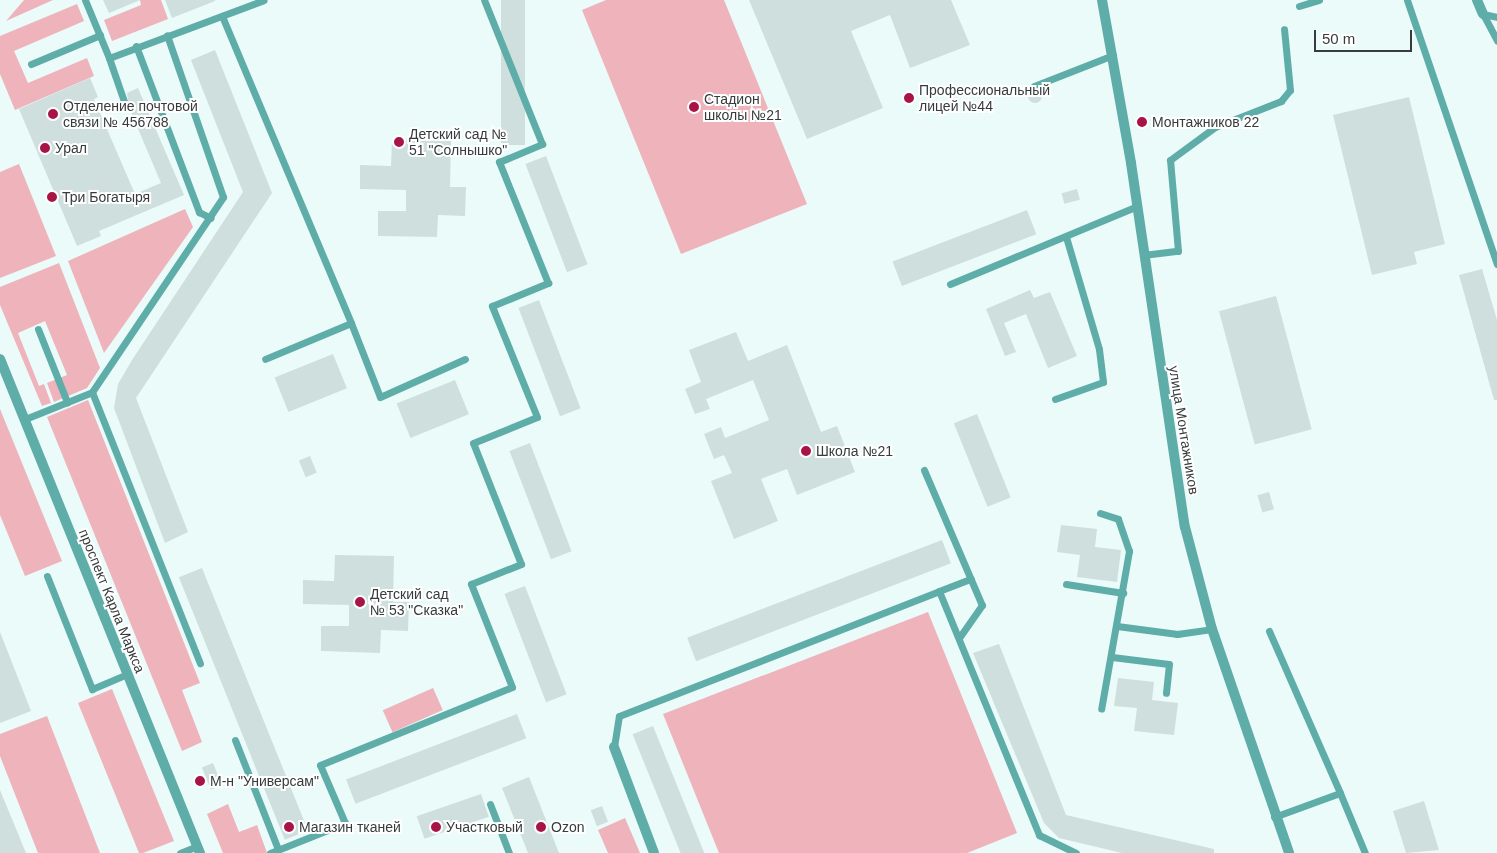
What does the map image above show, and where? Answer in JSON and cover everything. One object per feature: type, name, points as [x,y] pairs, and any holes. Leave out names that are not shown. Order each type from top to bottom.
[{"type":"street","name":"улица Монтажников","points":[[1102,0],[1113,55],[1186,527],[1212,629],[1274,817],[1289,853]]},
{"type":"street","points":[[1477,0],[1483,14]]},
{"type":"street","name":"проспект Карла Маркса","points":[[0,359],[4,379],[25,419],[199,849]]},
{"type":"street","points":[[614,747],[654,853]]},
{"type":"lane","points":[[85,0],[109,58],[126,107]]},
{"type":"lane","points":[[109,58],[136,46],[264,0]]},
{"type":"lane","points":[[270,853],[345,823],[320,765],[512,687],[471,584],[521,564],[472,443],[537,417],[492,306],[548,283],[499,162],[542,144],[484,0]]},
{"type":"lane","points":[[1299,6],[1319,0]]},
{"type":"lane","points":[[1407,0],[1497,264]]},
{"type":"lane","points":[[1483,14],[1497,17]]},
{"type":"lane","points":[[1483,14],[1497,40]]},
{"type":"lane","points":[[222,16],[351,323],[380,397],[465,359]]},
{"type":"lane","points":[[1143,255],[1178,251],[1170,160],[1215,127],[1281,101],[1290,90],[1284,29]]},
{"type":"lane","points":[[31,64],[100,35]]},
{"type":"lane","points":[[25,419],[92,392],[211,218],[223,197],[167,35]]},
{"type":"lane","points":[[136,46],[199,212],[211,218]]},
{"type":"lane","points":[[1034,86],[1113,55]]},
{"type":"lane","points":[[950,284],[1137,206]]},
{"type":"lane","points":[[1055,399],[1103,382],[1100,349],[1066,237]]},
{"type":"lane","points":[[265,359],[351,323]]},
{"type":"lane","points":[[38,329],[67,402]]},
{"type":"lane","points":[[92,392],[200,663]]},
{"type":"lane","points":[[924,470],[982,604],[959,638]]},
{"type":"lane","points":[[1100,513],[1118,519],[1129,552],[1112,657],[1101,709]]},
{"type":"lane","points":[[47,576],[92,689],[127,674]]},
{"type":"lane","points":[[614,747],[619,716],[971,579]]},
{"type":"lane","points":[[1066,584],[1123,593]]},
{"type":"lane","points":[[939,591],[1038,835],[1076,853]]},
{"type":"lane","points":[[1117,626],[1177,634],[1212,629]]},
{"type":"lane","points":[[1269,631],[1366,853]]},
{"type":"lane","points":[[1112,657],[1169,664],[1166,693]]},
{"type":"lane","points":[[235,740],[278,849]]},
{"type":"lane","points":[[1274,817],[1340,793]]},
{"type":"lane","points":[[490,804],[509,853]]},
{"type":"lane","points":[[180,853],[199,849]]},
{"type":"shaded area","points":[[24,0],[53,0],[6,21]]},
{"type":"shaded area","points":[[140,0],[161,0],[168,19],[112,41],[104,20],[141,5]]},
{"type":"shaded area","name":"Стадион школы №21","points":[[606,0],[724,0],[807,204],[681,254],[582,10]]},
{"type":"shaded area","points":[[77,4],[84,21],[14,51],[28,83],[87,58],[94,76],[15,110],[0,74],[0,36]]},
{"type":"shaded area","points":[[19,164],[56,256],[0,278],[0,172]]},
{"type":"shaded area","points":[[185,209],[193,227],[104,353],[68,261]]},
{"type":"shaded area","points":[[59,263],[100,368],[87,388],[54,402],[47,383],[67,375],[45,321],[18,333],[39,386],[44,384],[51,403],[42,406],[0,305],[0,287]]},
{"type":"shaded area","points":[[88,400],[200,683],[182,690],[202,742],[182,751],[47,417]]},
{"type":"shaded area","points":[[0,409],[62,561],[25,576],[0,515]]},
{"type":"shaded area","points":[[928,612],[1017,833],[967,853],[719,853],[663,714]]},
{"type":"shaded area","points":[[433,688],[443,710],[393,732],[383,710]]},
{"type":"shaded area","points":[[112,689],[174,841],[143,853],[139,853],[78,703]]},
{"type":"shaded area","points":[[47,716],[100,853],[38,853],[0,756],[0,734]]},
{"type":"shaded area","points":[[228,804],[239,832],[257,825],[267,853],[223,853],[207,814]]},
{"type":"shaded area","points":[[625,818],[640,853],[608,853],[598,830]]},
{"type":"building","points":[[103,0],[140,0],[109,13]]},
{"type":"building","points":[[165,0],[215,0],[215,1],[172,18]]},
{"type":"building","points":[[501,0],[525,0],[525,145],[501,145]]},
{"type":"building","points":[[749,0],[951,0],[970,45],[910,68],[890,15],[851,31],[883,108],[807,139]]},
{"type":"building","points":[[215,50],[272,193],[136,398],[188,532],[165,543],[114,408],[118,384],[132,360],[243,192],[191,60]]},
{"type":"building","points":[[90,78],[98,97],[94,99],[135,194],[161,183],[130,110],[127,93],[138,88],[184,195],[99,231],[101,236],[77,246],[19,109]]},
{"type":"building","points":[[1035,89],[1040,91],[1042,96],[1040,101],[1035,103],[1030,101],[1028,96],[1030,91]]},
{"type":"building","points":[[1409,97],[1445,244],[1414,252],[1417,264],[1372,275],[1333,115]]},
{"type":"building","points":[[392,140],[451,141],[450,187],[466,187],[465,216],[438,215],[437,237],[378,236],[378,211],[406,211],[406,190],[360,189],[360,165],[391,166]]},
{"type":"building","points":[[546,156],[588,264],[567,272],[525,164]]},
{"type":"building","points":[[1077,189],[1080,200],[1064,204],[1062,193]]},
{"type":"building","points":[[1027,210],[1036,234],[902,286],[893,262]]},
{"type":"building","points":[[1482,269],[1497,320],[1497,400],[1494,400],[1459,275]]},
{"type":"building","points":[[1030,290],[1034,298],[1050,292],[1077,356],[1048,368],[1026,314],[1004,323],[1016,352],[1005,356],[986,309]]},
{"type":"building","points":[[1276,296],[1312,429],[1255,445],[1219,311]]},
{"type":"building","points":[[539,300],[581,408],[560,416],[518,308]]},
{"type":"building","points":[[736,332],[748,361],[787,345],[821,432],[837,426],[855,472],[797,495],[787,469],[761,479],[778,521],[734,539],[711,481],[732,473],[724,455],[714,459],[704,434],[721,427],[725,438],[769,420],[753,380],[706,399],[710,409],[695,414],[685,389],[701,382],[689,350]]},
{"type":"building","points":[[333,354],[347,388],[288,412],[275,378]]},
{"type":"building","points":[[455,380],[469,414],[410,438],[397,404]]},
{"type":"building","points":[[977,414],[1011,497],[988,507],[954,423]]},
{"type":"building","points":[[530,443],[572,551],[551,559],[509,451]]},
{"type":"building","points":[[310,456],[317,473],[306,477],[299,460]]},
{"type":"building","points":[[1269,492],[1274,509],[1262,513],[1257,495]]},
{"type":"building","points":[[1061,525],[1097,529],[1095,547],[1121,550],[1117,582],[1077,577],[1080,555],[1057,552]]},
{"type":"building","points":[[942,540],[951,563],[696,661],[687,638]]},
{"type":"building","points":[[335,555],[394,556],[393,602],[409,602],[408,631],[381,630],[380,653],[321,651],[321,626],[349,626],[349,605],[303,604],[303,580],[334,581]]},
{"type":"building","points":[[202,568],[308,830],[285,840],[179,577]]},
{"type":"building","points":[[525,586],[567,694],[546,702],[504,594]]},
{"type":"building","points":[[0,632],[31,711],[0,723]]},
{"type":"building","points":[[999,644],[1066,815],[1214,849],[1214,853],[1122,853],[1059,838],[1044,823],[973,653]]},
{"type":"building","points":[[1118,678],[1154,682],[1152,700],[1178,703],[1174,735],[1134,731],[1137,708],[1114,706]]},
{"type":"building","points":[[517,714],[526,738],[355,804],[346,780]]},
{"type":"building","points":[[653,726],[704,853],[681,853],[633,734]]},
{"type":"building","points":[[213,763],[222,785],[211,790],[202,767]]},
{"type":"building","points":[[529,777],[559,853],[528,853],[502,788]]},
{"type":"building","points":[[0,790],[26,853],[0,853]]},
{"type":"building","points":[[481,794],[489,817],[425,839],[417,816]]},
{"type":"building","points":[[1424,801],[1439,850],[1406,853],[1393,811]]},
{"type":"building","points":[[602,806],[608,822],[597,826],[591,810]]},
{"type":"place","name":"Профессиональный лицей №44","points":[[909,98]]},
{"type":"place","name":"Стадион школы №21","points":[[694,107]]},
{"type":"place","name":"Отделение почтовой связи № 456788","points":[[53,114]]},
{"type":"place","name":"Монтажников 22","points":[[1142,122]]},
{"type":"place","name":"Детский сад № 51 \"Солнышко\"","points":[[399,142]]},
{"type":"place","name":"Урал","points":[[45,148]]},
{"type":"place","name":"Три Богатыря","points":[[52,197]]},
{"type":"place","name":"Школа №21","points":[[806,451]]},
{"type":"place","name":"Детский сад № 53 \"Сказка\"","points":[[360,602]]},
{"type":"place","name":"М-н \"Универсам\"","points":[[200,781]]},
{"type":"place","name":"Магазин тканей","points":[[289,827]]},
{"type":"place","name":"Участковый","points":[[436,827]]},
{"type":"place","name":"Ozon","points":[[541,827]]}]
